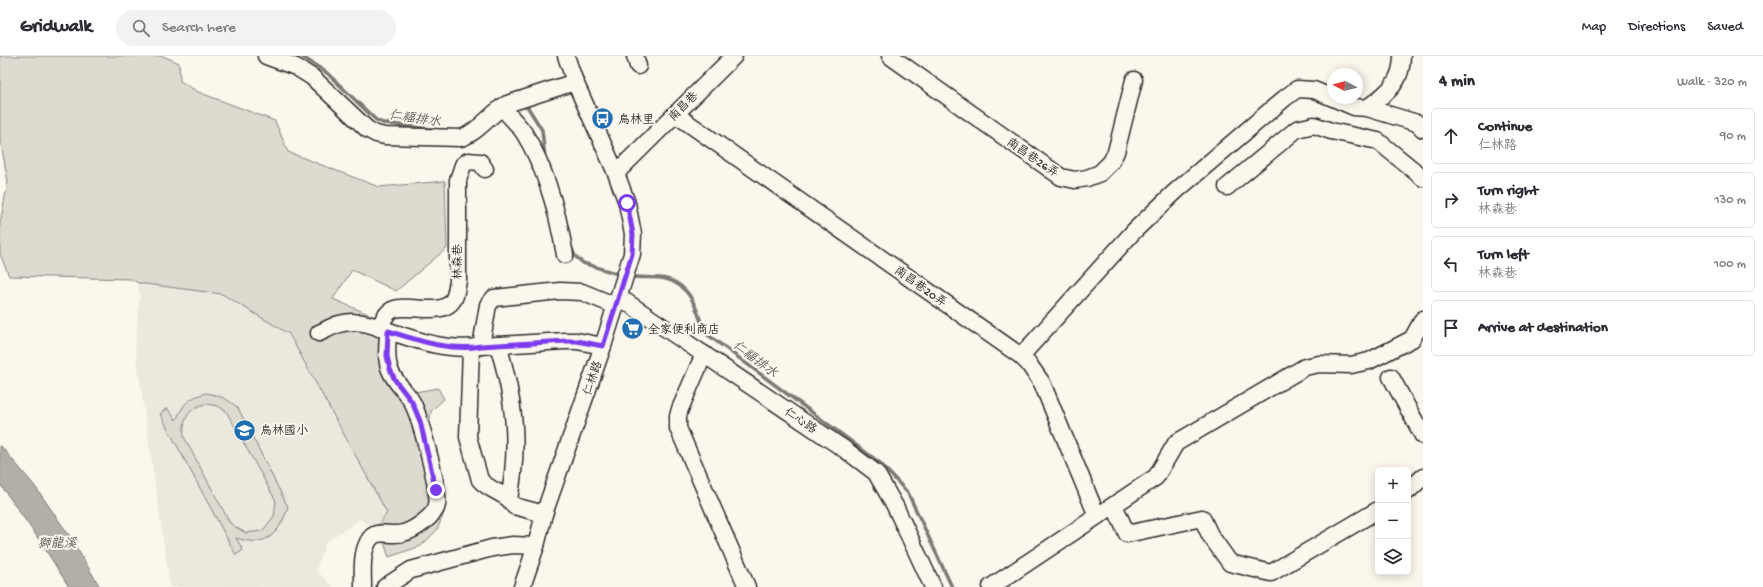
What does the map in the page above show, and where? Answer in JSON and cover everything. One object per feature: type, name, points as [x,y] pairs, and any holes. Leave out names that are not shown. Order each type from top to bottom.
[{"type":"street","points":[[266,56],[296,67],[312,77],[367,129],[376,134],[385,136],[461,138],[469,135],[502,107],[575,82]]},
{"type":"street","name":"南昌巷","points":[[616,173],[734,56]]},
{"type":"street","name":"南昌巷26弄","points":[[890,56],[1034,160],[1061,177],[1075,180],[1087,178],[1100,173],[1111,162],[1116,152],[1134,80]]},
{"type":"street","points":[[1367,108],[1390,90],[1397,80],[1402,66],[1402,56]]},
{"type":"street","name":"仁林路","points":[[522,587],[536,546],[544,514],[603,346],[632,254],[633,234],[627,203],[616,173],[575,82],[570,58]]},
{"type":"street","points":[[1022,356],[1134,231],[1176,191],[1297,89],[1314,90],[1354,107],[1367,108],[1417,123],[1423,129]]},
{"type":"street","points":[[502,107],[523,133],[540,164],[554,206],[565,255]]},
{"type":"street","name":"南昌巷20弄","points":[[675,114],[1022,356],[1042,383],[1097,516]]},
{"type":"street","points":[[1228,187],[1297,129],[1314,125],[1331,131],[1378,141],[1423,178]]},
{"type":"street","name":"林森巷","points":[[384,329],[387,314],[393,310],[406,308],[442,308],[448,305],[454,297],[458,281],[458,180],[463,165],[468,161],[480,162],[485,168]]},
{"type":"street","points":[[544,514],[514,506],[502,493],[484,484],[480,480],[470,445],[468,437],[476,347],[488,304],[494,298],[560,291],[619,296]]},
{"type":"street","name":"仁心路","points":[[619,296],[841,447],[876,473],[895,506],[933,587]]},
{"type":"street","points":[[992,587],[1156,477],[1176,443],[1305,367],[1319,364],[1351,365],[1369,360],[1412,339],[1423,319]]},
{"type":"street","points":[[319,333],[340,323],[353,322],[384,329],[431,344],[476,347],[571,341],[603,346]]},
{"type":"street","points":[[363,587],[364,551],[368,541],[373,536],[381,532],[395,535],[404,533],[423,522],[433,513],[437,505],[436,490],[420,421],[412,402],[395,380],[390,369],[384,329]]},
{"type":"street","points":[[498,345],[508,378],[514,424],[515,473],[509,499]]},
{"type":"street","points":[[704,354],[680,409],[678,416],[678,428],[747,587]]},
{"type":"street","points":[[1391,377],[1423,436]]},
{"type":"street","points":[[1411,488],[1423,477]]},
{"type":"street","points":[[1114,505],[1127,534],[1202,518],[1210,535],[1230,563],[1271,573],[1375,512]]},
{"type":"street","points":[[385,587],[411,570],[466,555],[492,548],[513,545],[536,546]]},
{"type":"shaded area","points":[[0,56],[163,56],[179,63],[180,81],[198,92],[275,121],[288,152],[379,187],[445,181],[447,248],[396,291],[352,270],[333,299],[375,317],[388,356],[415,392],[438,388],[444,399],[431,411],[427,444],[441,487],[446,496],[444,513],[437,530],[421,546],[389,557],[381,534],[375,529],[387,513],[289,334],[222,294],[138,283],[131,279],[9,276],[0,254],[0,223],[8,182],[0,138]]},
{"type":"shaded area","name":"烏林國小","points":[[138,283],[222,294],[289,334],[387,513],[375,529],[360,519],[326,542],[316,570],[333,587],[170,587],[135,347],[140,295]]},
{"type":"shaded area","points":[[206,393],[219,396],[231,402],[238,408],[288,507],[276,532],[270,537],[256,541],[246,541],[236,538],[243,550],[236,555],[160,414],[167,408],[176,420],[184,405],[191,399]],"holes":[[[207,404],[218,406],[226,411],[276,501],[274,516],[261,531],[246,533],[230,523],[184,437],[184,425],[191,411],[201,405]]]},
{"type":"water","name":"獅龍溪","points":[[0,445],[34,485],[69,535],[100,587],[69,587],[40,541],[0,484]]},
{"type":"waterway","name":"仁福排水","points":[[301,56],[327,73],[376,120],[383,123],[439,130]]},
{"type":"waterway","name":"仁福排水","points":[[527,106],[542,130],[545,158]]},
{"type":"waterway","name":"仁福排水","points":[[571,247],[575,256],[583,263],[621,275]]},
{"type":"waterway","name":"仁福排水","points":[[629,276],[666,279],[675,282],[682,287],[696,308],[704,332],[880,463],[908,493],[952,587]]},
{"type":"place","name":"烏林里","points":[[602,119]]},
{"type":"place","name":"全家便利商店","points":[[633,329]]},
{"type":"place","name":"烏林國小","points":[[244,430]]},
{"type":"route","points":[[436,490],[420,421],[412,402],[395,380],[390,369],[387,356],[388,331],[431,344],[471,348],[481,346],[566,341],[577,341],[603,346],[632,254],[633,234],[627,203]]}]
